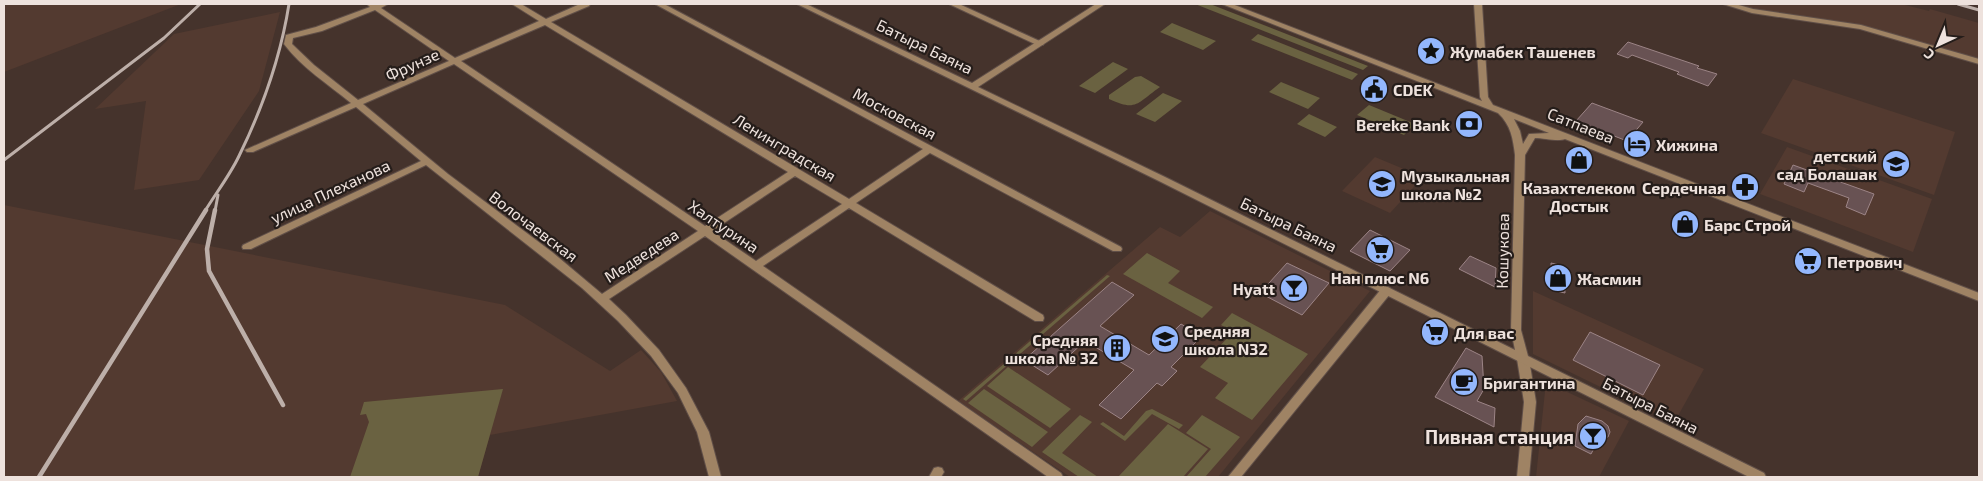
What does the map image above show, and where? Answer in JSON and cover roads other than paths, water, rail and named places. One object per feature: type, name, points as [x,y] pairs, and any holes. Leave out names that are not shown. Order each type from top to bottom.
[{"type":"street","name":"Ленинградская","points":[[516,4],[1039,318]]},
{"type":"street","name":"Фрунзе","points":[[250,150],[586,4]]},
{"type":"street","name":"Московская","points":[[659,4],[1117,249]]},
{"type":"street","name":"Батыра Баяна","points":[[801,4],[1760,477]]},
{"type":"street","points":[[952,4],[1040,43]]},
{"type":"street","points":[[972,87],[1101,4]]},
{"type":"street","name":"Сатпаева","points":[[1226,4],[1489,104],[1979,297]]},
{"type":"street","points":[[1727,4],[1752,11],[1861,27],[1979,62]]},
{"type":"street","name":"Волочаевская","points":[[377,5],[319,29],[289,37],[289,46],[426,162],[603,298],[669,370],[687,396],[709,446],[716,477]]},
{"type":"street","name":"Халтурина","points":[[377,5],[454,61],[756,266],[1057,477]]},
{"type":"street","points":[[1480,5],[1484,97],[1489,104]]},
{"type":"street","name":"Кошукова","points":[[1489,104],[1508,116],[1517,134],[1520,155],[1516,330],[1530,402],[1523,477]]},
{"type":"street","points":[[1517,134],[1518,126],[1524,123],[1545,126]]},
{"type":"street","points":[[1520,155],[1528,139],[1538,135],[1556,136],[1597,148]]},
{"type":"street","points":[[756,266],[930,149]]},
{"type":"street","name":"улица Плеханова","points":[[247,247],[426,162]]},
{"type":"street","name":"Медведева","points":[[603,298],[796,172]]},
{"type":"street","points":[[1234,477],[1386,291]]},
{"type":"street","points":[[1485,340],[1503,347],[1510,346],[1514,342],[1516,330]]},
{"type":"railway","points":[[4,160],[164,38],[200,4]]},
{"type":"railway","points":[[205,211],[235,163],[255,120],[276,62],[289,4]]},
{"type":"railway","points":[[1958,4],[1979,10]]},
{"type":"railway","points":[[215,211],[218,195]]},
{"type":"railway","points":[[39,477],[206,210]]},
{"type":"railway","points":[[215,210],[207,249],[209,271],[283,405]]},
{"type":"place","name":"Жумабек Ташенев","points":[[1431,51]]},
{"type":"place","name":"CDEK","points":[[1374,89]]},
{"type":"place","name":"Bereke Bank","points":[[1469,124]]},
{"type":"place","name":"Хижина","points":[[1637,144]]},
{"type":"place","name":"Казахтелеком Достык","points":[[1579,160]]},
{"type":"place","name":"детский сад Болашак","points":[[1896,164]]},
{"type":"place","name":"Музыкальная школа №2","points":[[1382,184]]},
{"type":"place","name":"Сердечная","points":[[1745,187]]},
{"type":"place","name":"Барс Строй","points":[[1685,224]]},
{"type":"place","name":"Нан плюс N6","points":[[1380,250]]},
{"type":"place","name":"Петрович","points":[[1808,261]]},
{"type":"place","name":"Жасмин","points":[[1558,278]]},
{"type":"place","name":"Hyatt","points":[[1294,288]]},
{"type":"place","name":"Для вас","points":[[1435,332]]},
{"type":"place","name":"Средняя школа N32","points":[[1165,339]]},
{"type":"place","name":"Средняя школа № 32","points":[[1117,348]]},
{"type":"place","name":"Бригантина","points":[[1464,382]]},
{"type":"place","name":"Пивная станция","points":[[1593,436]]}]
